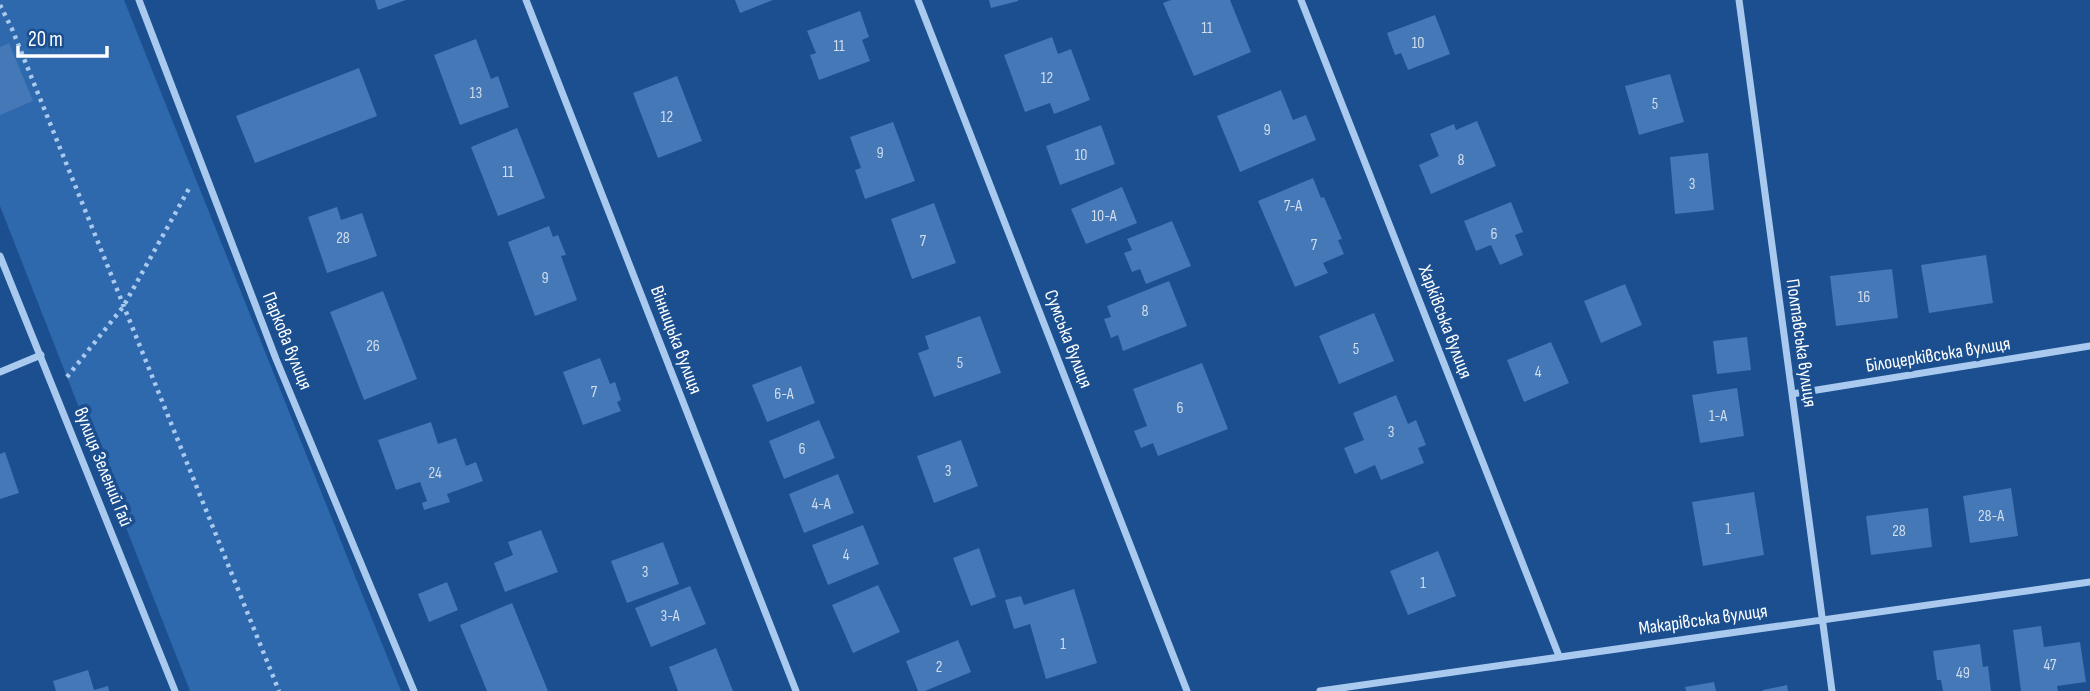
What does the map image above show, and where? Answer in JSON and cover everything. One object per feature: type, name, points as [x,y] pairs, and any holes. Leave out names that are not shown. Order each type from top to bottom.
[{"type":"street","name":"Паркова вулиця","points":[[139,0],[276,359],[414,691]]},
{"type":"street","name":"Вінницька вулиця","points":[[526,0],[796,691]]},
{"type":"street","name":"Сумська вулиця","points":[[918,0],[1187,691]]},
{"type":"street","name":"Харківська вулиця","points":[[1301,0],[1559,656]]},
{"type":"street","name":"Полтавська вулиця","points":[[1739,0],[1832,691]]},
{"type":"street","name":"вулиця Зелений Гай","points":[[0,256],[175,691]]},
{"type":"street","name":"Білоцерківська вулиця","points":[[1792,394],[2090,346]]},
{"type":"street","points":[[0,372],[41,355]]},
{"type":"street","name":"Макарівська вулиця","points":[[1320,691],[2090,582]]},
{"type":"path","points":[[0,5],[279,691]]},
{"type":"path","points":[[56,391],[123,307],[202,165]]},
{"type":"shaded area","points":[[0,0],[124,0],[401,691],[190,691],[0,206]]},
{"type":"building","points":[[375,0],[406,0],[378,10]]},
{"type":"building","points":[[735,0],[773,0],[740,13]]},
{"type":"building","points":[[989,0],[1018,0],[1018,1],[991,8]]},
{"type":"building","points":[[1171,0],[1230,0],[1251,52],[1194,76],[1163,3]]},
{"type":"building","points":[[860,11],[869,37],[862,40],[870,61],[819,80],[810,55],[816,53],[807,31]]},
{"type":"building","points":[[1435,15],[1450,54],[1408,70],[1401,53],[1395,55],[1387,33]]},
{"type":"building","points":[[1052,37],[1058,54],[1071,49],[1090,100],[1054,114],[1050,103],[1025,112],[1004,55]]},
{"type":"building","points":[[476,39],[491,79],[498,76],[509,107],[460,125],[434,55]]},
{"type":"building","points":[[9,43],[33,101],[0,115],[0,47]]},
{"type":"building","points":[[359,68],[377,116],[255,163],[236,116]]},
{"type":"building","points":[[1670,74],[1684,122],[1639,135],[1625,86]]},
{"type":"building","points":[[677,76],[702,141],[658,158],[633,93]]},
{"type":"building","points":[[1281,90],[1293,120],[1306,115],[1316,140],[1240,172],[1217,116]]},
{"type":"building","points":[[1477,121],[1496,166],[1431,194],[1419,165],[1439,156],[1430,134],[1454,124],[1456,130]]},
{"type":"building","points":[[893,122],[915,181],[865,199],[855,170],[861,168],[850,137]]},
{"type":"building","points":[[1101,125],[1115,164],[1060,185],[1046,146]]},
{"type":"building","points":[[517,128],[545,198],[498,216],[471,147]]},
{"type":"building","points":[[1708,153],[1714,210],[1675,214],[1670,157]]},
{"type":"building","points":[[1313,178],[1342,239],[1338,240],[1344,254],[1323,263],[1328,273],[1295,287],[1258,201]]},
{"type":"building","points":[[1122,187],[1137,223],[1086,244],[1071,209]]},
{"type":"building","points":[[1511,202],[1523,232],[1515,235],[1523,255],[1500,265],[1491,245],[1476,251],[1464,221]]},
{"type":"building","points":[[934,203],[956,263],[912,279],[891,219]]},
{"type":"building","points":[[337,207],[341,220],[362,213],[377,256],[327,273],[308,217]]},
{"type":"building","points":[[1172,221],[1191,266],[1146,284],[1140,269],[1132,272],[1124,253],[1132,250],[1127,239]]},
{"type":"building","points":[[549,226],[553,237],[558,235],[566,255],[561,256],[577,300],[535,316],[508,242]]},
{"type":"building","points":[[1986,255],[1993,303],[1929,313],[1921,265]]},
{"type":"building","points":[[1892,269],[1898,318],[1836,326],[1830,276]]},
{"type":"building","points":[[1169,281],[1187,326],[1123,351],[1118,335],[1111,338],[1104,319],[1111,317],[1107,306]]},
{"type":"building","points":[[1625,284],[1642,325],[1601,343],[1584,301]]},
{"type":"building","points":[[383,291],[417,379],[364,400],[330,312]]},
{"type":"building","points":[[1374,313],[1394,361],[1339,384],[1319,336]]},
{"type":"building","points":[[980,316],[1001,373],[934,397],[918,353],[929,349],[925,336]]},
{"type":"building","points":[[1747,337],[1751,370],[1717,374],[1713,341]]},
{"type":"building","points":[[1551,342],[1569,383],[1524,402],[1507,360]]},
{"type":"building","points":[[600,358],[610,384],[615,382],[621,400],[617,402],[621,411],[583,425],[563,372]]},
{"type":"building","points":[[1202,363],[1228,429],[1158,456],[1153,443],[1141,448],[1134,431],[1147,426],[1133,389]]},
{"type":"building","points":[[801,366],[815,403],[767,422],[752,385]]},
{"type":"building","points":[[1737,388],[1744,436],[1700,443],[1692,395]]},
{"type":"building","points":[[1396,395],[1408,424],[1416,420],[1426,445],[1418,448],[1424,463],[1381,480],[1375,465],[1355,474],[1344,448],[1364,440],[1353,413]]},
{"type":"building","points":[[819,420],[835,458],[784,479],[769,441]]},
{"type":"building","points":[[431,422],[438,444],[456,438],[466,466],[476,462],[483,481],[447,494],[450,502],[424,510],[422,503],[427,501],[420,482],[396,490],[378,440]]},
{"type":"building","points":[[961,440],[978,486],[934,503],[917,456]]},
{"type":"building","points":[[5,452],[19,493],[0,499],[0,454]]},
{"type":"building","points":[[838,474],[854,513],[804,533],[789,494]]},
{"type":"building","points":[[2011,488],[2018,536],[1970,543],[1963,496]]},
{"type":"building","points":[[1754,492],[1764,555],[1703,566],[1692,502]]},
{"type":"building","points":[[1928,508],[1932,547],[1871,555],[1866,516]]},
{"type":"building","points":[[863,525],[879,564],[828,585],[812,545]]},
{"type":"building","points":[[541,530],[558,572],[505,592],[494,563],[513,555],[508,542]]},
{"type":"building","points":[[663,542],[679,584],[627,603],[611,561]]},
{"type":"building","points":[[979,548],[996,597],[971,606],[953,558]]},
{"type":"building","points":[[1438,551],[1456,596],[1408,615],[1390,571]]},
{"type":"building","points":[[447,582],[458,610],[429,622],[418,594]]},
{"type":"building","points":[[878,585],[900,632],[853,653],[832,605]]},
{"type":"building","points":[[690,586],[706,624],[651,647],[635,608]]},
{"type":"building","points":[[1074,589],[1097,663],[1046,679],[1030,624],[1014,629],[1005,600],[1021,596],[1024,605]]},
{"type":"building","points":[[512,603],[548,691],[487,691],[460,625]]},
{"type":"building","points":[[2041,626],[2044,647],[2080,642],[2086,682],[2057,686],[2058,691],[2021,691],[2013,630]]},
{"type":"building","points":[[958,640],[971,672],[925,691],[918,691],[906,661]]},
{"type":"building","points":[[1980,644],[1983,667],[1988,666],[1991,691],[1943,691],[1941,680],[1937,680],[1933,651]]},
{"type":"building","points":[[716,648],[733,691],[678,691],[669,667]]},
{"type":"building","points":[[88,670],[94,690],[108,686],[109,691],[56,691],[53,681]]},
{"type":"building","points":[[1714,682],[1716,691],[1686,691],[1685,687]]},
{"type":"building","points":[[1787,685],[1788,691],[1763,691],[1763,690]]}]
